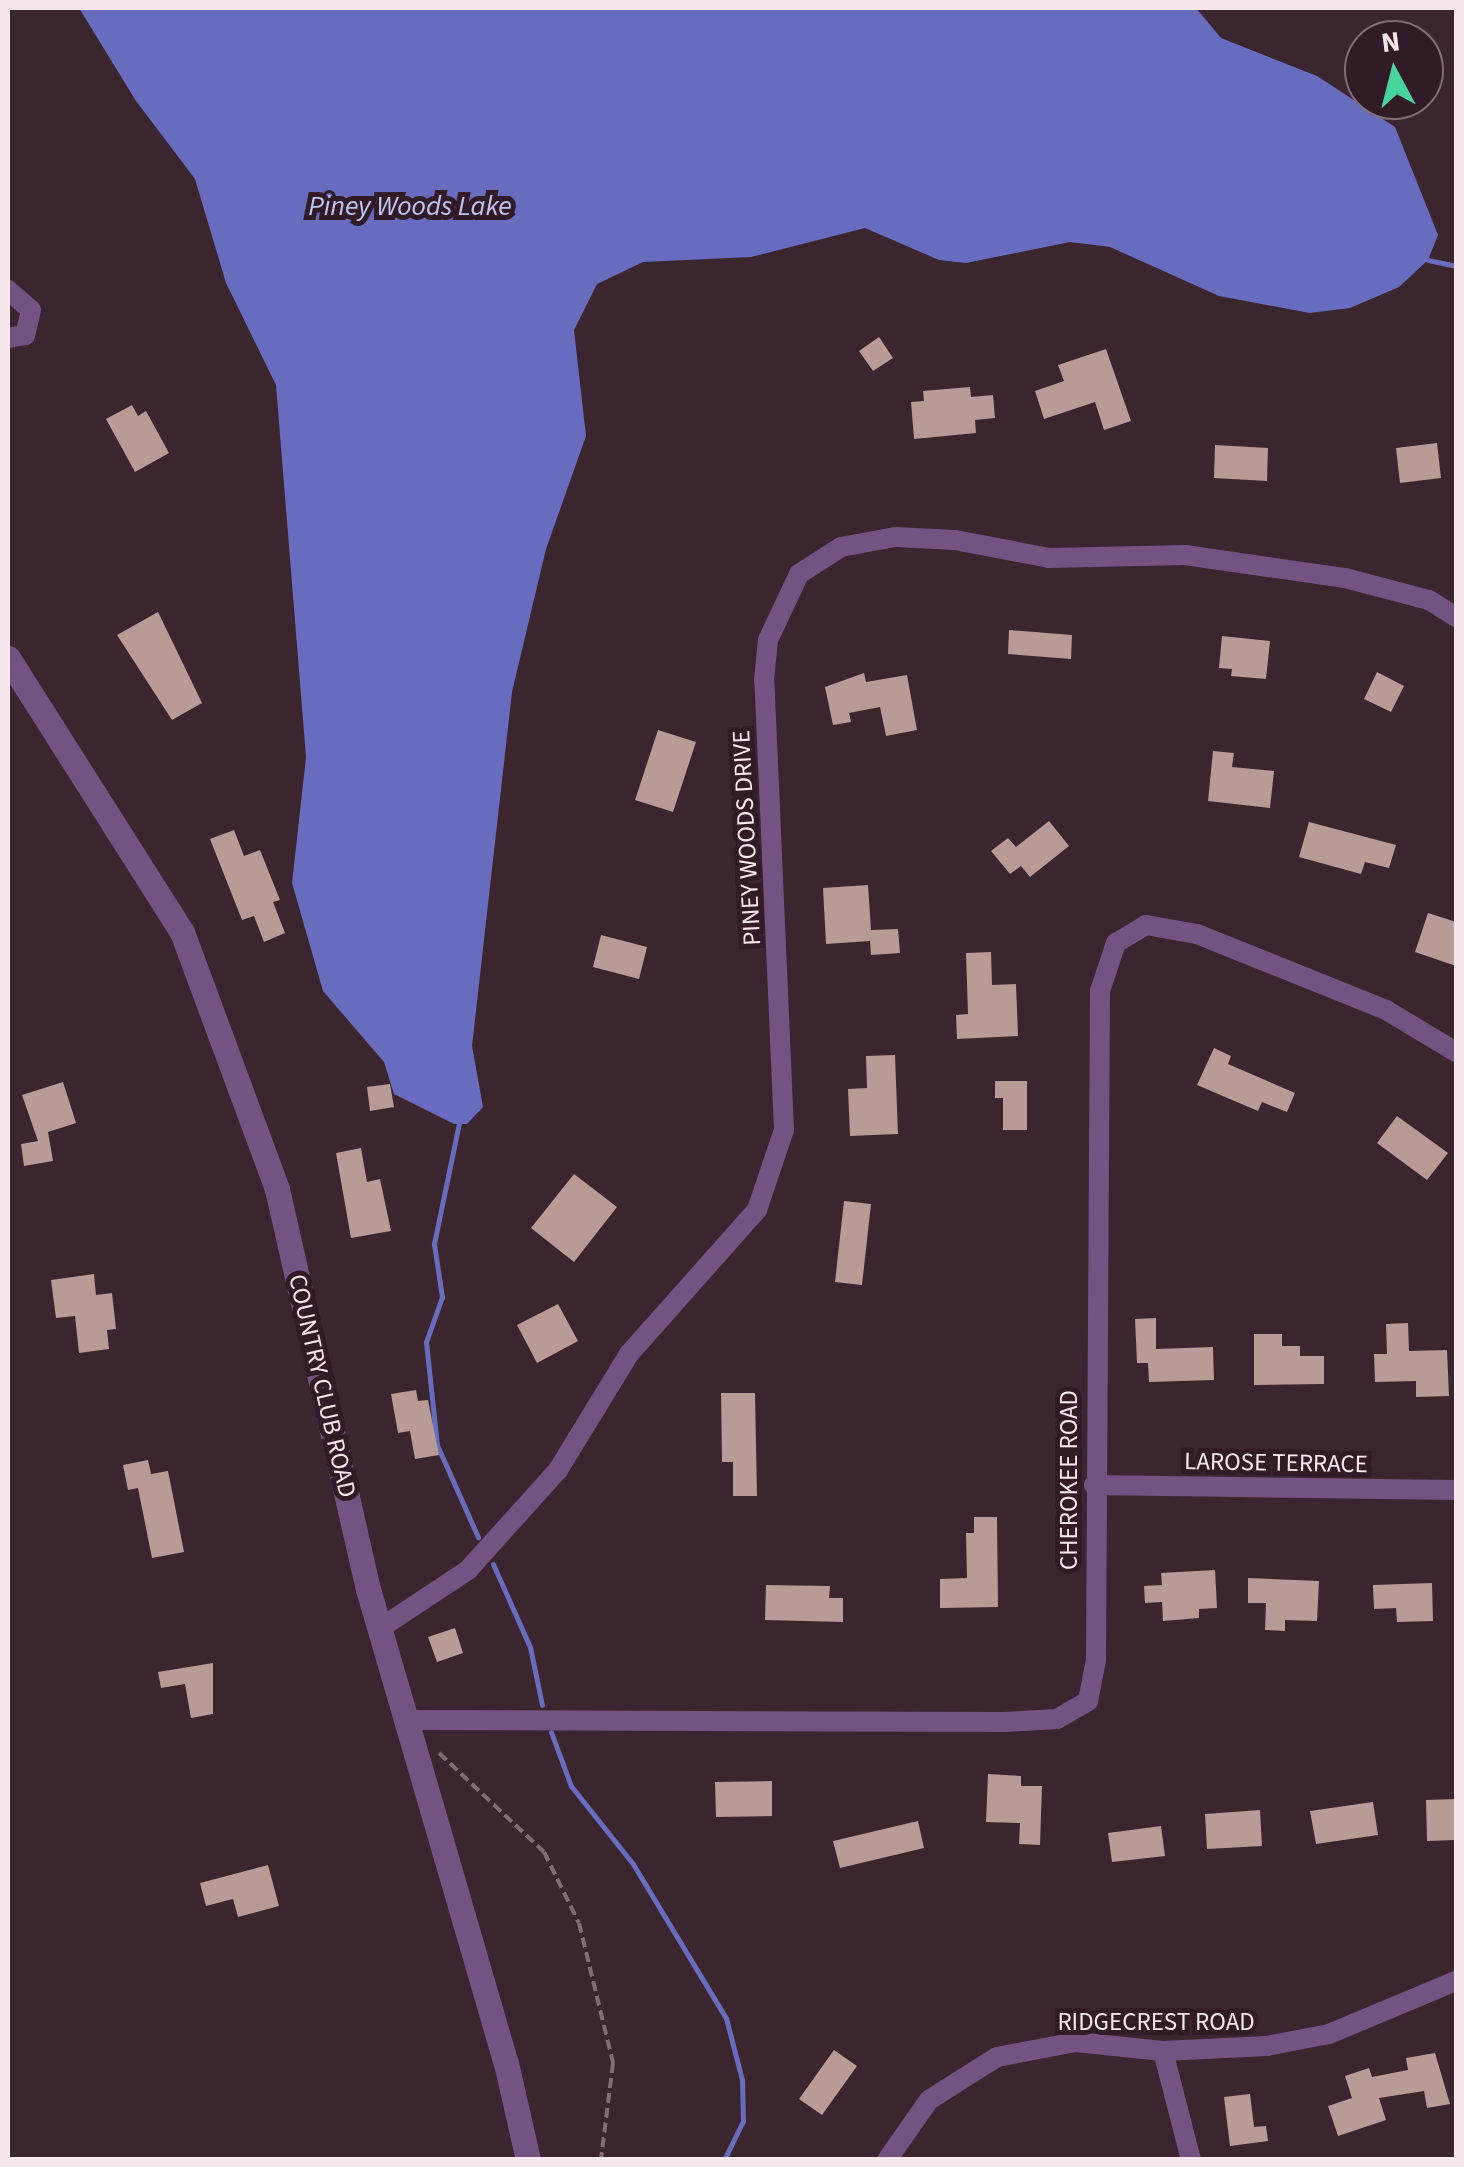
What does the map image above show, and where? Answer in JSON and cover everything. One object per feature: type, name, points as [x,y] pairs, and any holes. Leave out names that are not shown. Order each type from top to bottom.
[{"type":"street","points":[[8,290],[30,310],[25,335],[8,338]]},
{"type":"street","name":"PINEY WOODS DRIVE","points":[[379,1629],[468,1570],[558,1470],[629,1354],[756,1210],[784,1130],[764,680],[768,640],[799,574],[841,547],[896,537],[1049,558],[1185,554],[1345,578],[1429,600],[1456,617]]},
{"type":"street","name":"COUNTRY CLUB ROAD","points":[[8,658],[182,932],[277,1190],[379,1629],[506,2063],[528,2160]]},
{"type":"street","name":"CHEROKEE ROAD","points":[[404,1720],[1057,1720],[1088,1701],[1095,1684],[1100,991],[1116,943],[1146,925],[1197,934],[1386,1010],[1456,1052]]},
{"type":"street","name":"LAROSE TERRACE","points":[[1094,1485],[1456,1490]]},
{"type":"street","name":"RIDGECREST ROAD","points":[[887,2160],[929,2100],[997,2057],[1076,2042],[1164,2051],[1267,2046],[1329,2034],[1456,1981]]},
{"type":"street","points":[[1164,2051],[1191,2160]]},
{"type":"water","name":"Piney Woods Lake","points":[[79,8],[1196,8],[1221,38],[1317,76],[1344,94],[1344,120],[1384,120],[1395,127],[1438,235],[1428,260],[1399,287],[1350,308],[1310,313],[1219,296],[1110,247],[1070,242],[966,263],[939,260],[865,228],[751,257],[643,262],[597,284],[574,330],[586,436],[546,549],[512,692],[472,1046],[483,1107],[467,1124],[454,1124],[394,1094],[384,1062],[323,991],[292,883],[306,757],[276,385],[226,283],[195,179],[136,101]]},
{"type":"building","points":[[879,337],[893,358],[873,371],[859,351]]},
{"type":"building","points":[[1106,349],[1131,421],[1104,430],[1095,402],[1044,419],[1035,391],[1064,381],[1058,365]]},
{"type":"building","points":[[970,387],[971,397],[993,395],[995,418],[975,420],[976,433],[914,439],[911,402],[924,401],[923,391]]},
{"type":"building","points":[[132,405],[138,416],[146,411],[169,453],[135,472],[106,419]]},
{"type":"building","points":[[1437,443],[1441,478],[1400,483],[1396,448]]},
{"type":"building","points":[[1215,445],[1268,448],[1267,481],[1214,478]]},
{"type":"building","points":[[158,612],[202,703],[172,720],[117,635]]},
{"type":"building","points":[[1009,630],[1072,635],[1071,659],[1008,654]]},
{"type":"building","points":[[1222,636],[1270,641],[1266,679],[1231,676],[1232,669],[1219,668]]},
{"type":"building","points":[[1377,672],[1404,686],[1391,712],[1364,699]]},
{"type":"building","points":[[864,673],[866,682],[907,675],[917,730],[886,736],[880,707],[849,713],[851,722],[833,725],[825,687]]},
{"type":"building","points":[[658,730],[696,742],[673,812],[635,800]]},
{"type":"building","points":[[1213,751],[1234,753],[1232,767],[1274,771],[1270,808],[1208,801]]},
{"type":"building","points":[[1049,821],[1069,846],[1030,877],[1021,866],[1010,874],[991,851],[1008,838],[1016,847]]},
{"type":"building","points":[[1309,822],[1396,845],[1389,868],[1365,862],[1361,874],[1299,857]]},
{"type":"building","points":[[234,830],[244,856],[260,850],[280,900],[273,902],[285,933],[264,942],[254,916],[242,920],[210,839]]},
{"type":"building","points":[[868,885],[871,930],[898,929],[900,953],[871,955],[870,941],[826,944],[823,888]]},
{"type":"building","points":[[1428,913],[1456,922],[1456,966],[1415,952]]},
{"type":"building","points":[[601,935],[647,947],[639,979],[593,967]]},
{"type":"building","points":[[991,952],[992,985],[1016,984],[1018,1036],[957,1039],[956,1015],[968,1014],[966,953]]},
{"type":"building","points":[[1214,1048],[1231,1056],[1228,1064],[1295,1093],[1287,1112],[1262,1102],[1258,1111],[1197,1085]]},
{"type":"building","points":[[895,1055],[898,1134],[850,1136],[848,1089],[867,1088],[866,1056]]},
{"type":"building","points":[[995,1081],[1027,1081],[1027,1130],[1003,1130],[1003,1098],[995,1098]]},
{"type":"building","points":[[63,1082],[76,1123],[48,1132],[53,1161],[24,1166],[21,1144],[38,1141],[22,1095]]},
{"type":"building","points":[[390,1084],[394,1107],[370,1111],[367,1087]]},
{"type":"building","points":[[1397,1116],[1448,1153],[1427,1180],[1377,1143]]},
{"type":"building","points":[[361,1148],[367,1182],[380,1179],[391,1231],[351,1238],[336,1153]]},
{"type":"building","points":[[574,1174],[617,1207],[574,1262],[531,1228]]},
{"type":"building","points":[[844,1201],[871,1204],[862,1285],[835,1282]]},
{"type":"building","points":[[94,1274],[96,1295],[112,1293],[116,1329],[107,1330],[109,1349],[79,1353],[75,1316],[56,1318],[51,1280]]},
{"type":"building","points":[[558,1304],[578,1341],[537,1363],[517,1325]]},
{"type":"building","points":[[1156,1318],[1156,1349],[1213,1347],[1214,1380],[1149,1382],[1148,1363],[1137,1363],[1135,1319]]},
{"type":"building","points":[[1408,1323],[1409,1351],[1447,1350],[1449,1396],[1416,1397],[1416,1381],[1375,1382],[1374,1354],[1387,1354],[1386,1324]]},
{"type":"building","points":[[1254,1334],[1282,1334],[1282,1346],[1300,1346],[1300,1356],[1324,1356],[1324,1384],[1254,1385]]},
{"type":"building","points":[[416,1390],[418,1401],[428,1400],[439,1455],[415,1459],[410,1431],[398,1433],[391,1394]]},
{"type":"building","points":[[721,1393],[755,1393],[757,1496],[733,1496],[733,1462],[722,1462]]},
{"type":"building","points":[[148,1460],[151,1474],[168,1471],[184,1552],[152,1558],[138,1488],[128,1490],[123,1465]]},
{"type":"building","points":[[974,1517],[997,1517],[998,1607],[940,1608],[940,1579],[967,1578],[966,1533],[974,1533]]},
{"type":"building","points":[[1215,1570],[1217,1608],[1199,1609],[1199,1618],[1163,1621],[1162,1602],[1145,1603],[1144,1586],[1162,1585],[1161,1573]]},
{"type":"building","points":[[1248,1578],[1319,1581],[1317,1621],[1285,1620],[1285,1631],[1265,1630],[1266,1603],[1248,1603]]},
{"type":"building","points":[[1432,1583],[1433,1621],[1397,1622],[1396,1608],[1374,1609],[1373,1585]]},
{"type":"building","points":[[766,1585],[830,1586],[829,1598],[843,1598],[843,1622],[765,1620]]},
{"type":"building","points":[[455,1628],[463,1653],[437,1662],[428,1637]]},
{"type":"building","points":[[213,1663],[213,1714],[191,1718],[185,1684],[161,1688],[158,1672]]},
{"type":"building","points":[[988,1774],[1021,1776],[1021,1786],[1042,1786],[1040,1845],[1019,1844],[1020,1823],[986,1822]]},
{"type":"building","points":[[772,1781],[772,1816],[716,1817],[715,1782]]},
{"type":"building","points":[[1456,1799],[1456,1840],[1427,1841],[1426,1800]]},
{"type":"building","points":[[1373,1802],[1378,1835],[1316,1844],[1310,1811]]},
{"type":"building","points":[[1260,1810],[1262,1846],[1207,1849],[1205,1814]]},
{"type":"building","points":[[918,1821],[924,1848],[840,1868],[833,1841]]},
{"type":"building","points":[[1161,1826],[1165,1856],[1112,1862],[1108,1833]]},
{"type":"building","points":[[268,1865],[279,1906],[238,1917],[233,1899],[206,1906],[200,1883]]},
{"type":"building","points":[[834,2050],[857,2066],[822,2115],[799,2099]]},
{"type":"building","points":[[1435,2053],[1450,2104],[1427,2108],[1424,2091],[1379,2098],[1386,2120],[1338,2136],[1328,2106],[1352,2098],[1345,2076],[1369,2068],[1372,2077],[1408,2070],[1406,2058]]},
{"type":"building","points":[[1250,2094],[1254,2127],[1266,2126],[1268,2141],[1230,2146],[1224,2097]]},
{"type":"waterway","points":[[1428,260],[1456,266]]},
{"type":"waterway","points":[[459,1123],[434,1244],[442,1297],[426,1342],[437,1445],[478,1537]]},
{"type":"waterway","points":[[493,1564],[530,1647],[542,1705]]},
{"type":"waterway","points":[[551,1732],[571,1786],[633,1864],[726,2018],[742,2080],[743,2121],[724,2160]]}]
